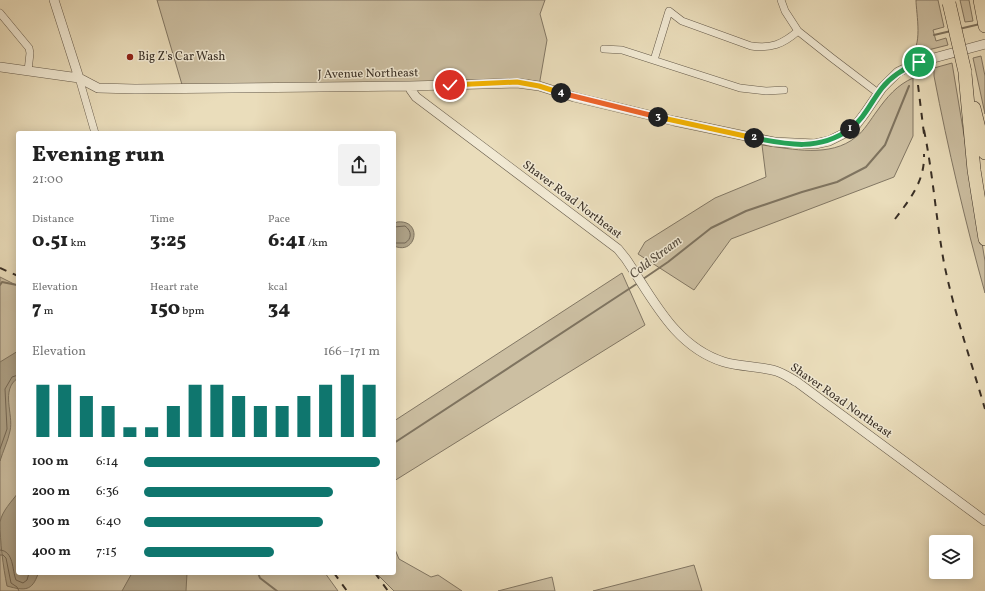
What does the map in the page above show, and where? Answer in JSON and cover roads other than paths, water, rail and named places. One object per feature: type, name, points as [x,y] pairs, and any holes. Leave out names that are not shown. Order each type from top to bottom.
[{"type":"highway","points":[[980,0],[985,26]]},
{"type":"highway","points":[[949,2],[985,153]]},
{"type":"highway","points":[[965,73],[974,170],[985,239]]},
{"type":"street","points":[[54,0],[94,131]]},
{"type":"street","points":[[781,0],[785,11],[798,31],[878,93]]},
{"type":"street","points":[[654,60],[669,11],[682,21],[751,46],[766,47],[777,44],[788,39],[798,31]]},
{"type":"street","points":[[0,14],[29,48],[30,53],[28,71]]},
{"type":"street","name":"J Avenue Northeast","points":[[0,67],[78,78],[98,88],[135,89],[410,86],[517,82],[539,86],[574,97],[674,121],[774,142],[815,144],[829,141],[856,125],[878,93],[898,72],[927,59],[985,44]]},
{"type":"street","points":[[604,49],[622,50],[740,88],[766,91],[784,90]]},
{"type":"street","name":"Shaver Road Northeast","points":[[410,86],[416,97],[614,246],[626,259],[675,331],[688,344],[705,355],[725,363],[776,371],[797,382],[985,521]]},
{"type":"water","points":[[396,223],[405,223],[411,226],[414,231],[412,242],[408,246],[402,248],[396,246]]},
{"type":"water","points":[[16,352],[16,380],[10,389],[9,396],[10,431],[0,461],[0,362]]},
{"type":"water","points":[[16,496],[16,575],[38,575],[36,580],[30,587],[23,589],[7,586],[3,562],[0,522],[8,506]]},
{"type":"water","points":[[131,575],[187,575],[186,591],[122,591]]},
{"type":"waterway","name":"Cold Stream","points":[[959,29],[980,24]]},
{"type":"waterway","name":"Cold Stream","points":[[934,35],[951,31]]},
{"type":"waterway","name":"Cold Stream","points":[[643,279],[668,262],[711,228],[746,211],[837,182],[866,167],[885,145],[909,86]]},
{"type":"waterway","points":[[0,285],[2,282],[16,285]]},
{"type":"waterway","name":"Cold Stream","points":[[396,442],[638,283]]},
{"type":"waterway","name":"Cold Stream","points":[[259,575],[260,578],[277,591]]},
{"type":"railway","points":[[918,85],[924,134]]},
{"type":"railway","points":[[924,130],[944,263],[958,318],[985,409]]},
{"type":"railway","points":[[895,219],[916,189],[922,173],[924,154]]},
{"type":"railway","points":[[0,268],[16,275]]},
{"type":"railway","points":[[335,575],[347,591]]},
{"type":"railway","points":[[376,575],[388,591]]},
{"type":"place","name":"Big Z's Car Wash","points":[[130,57]]}]
